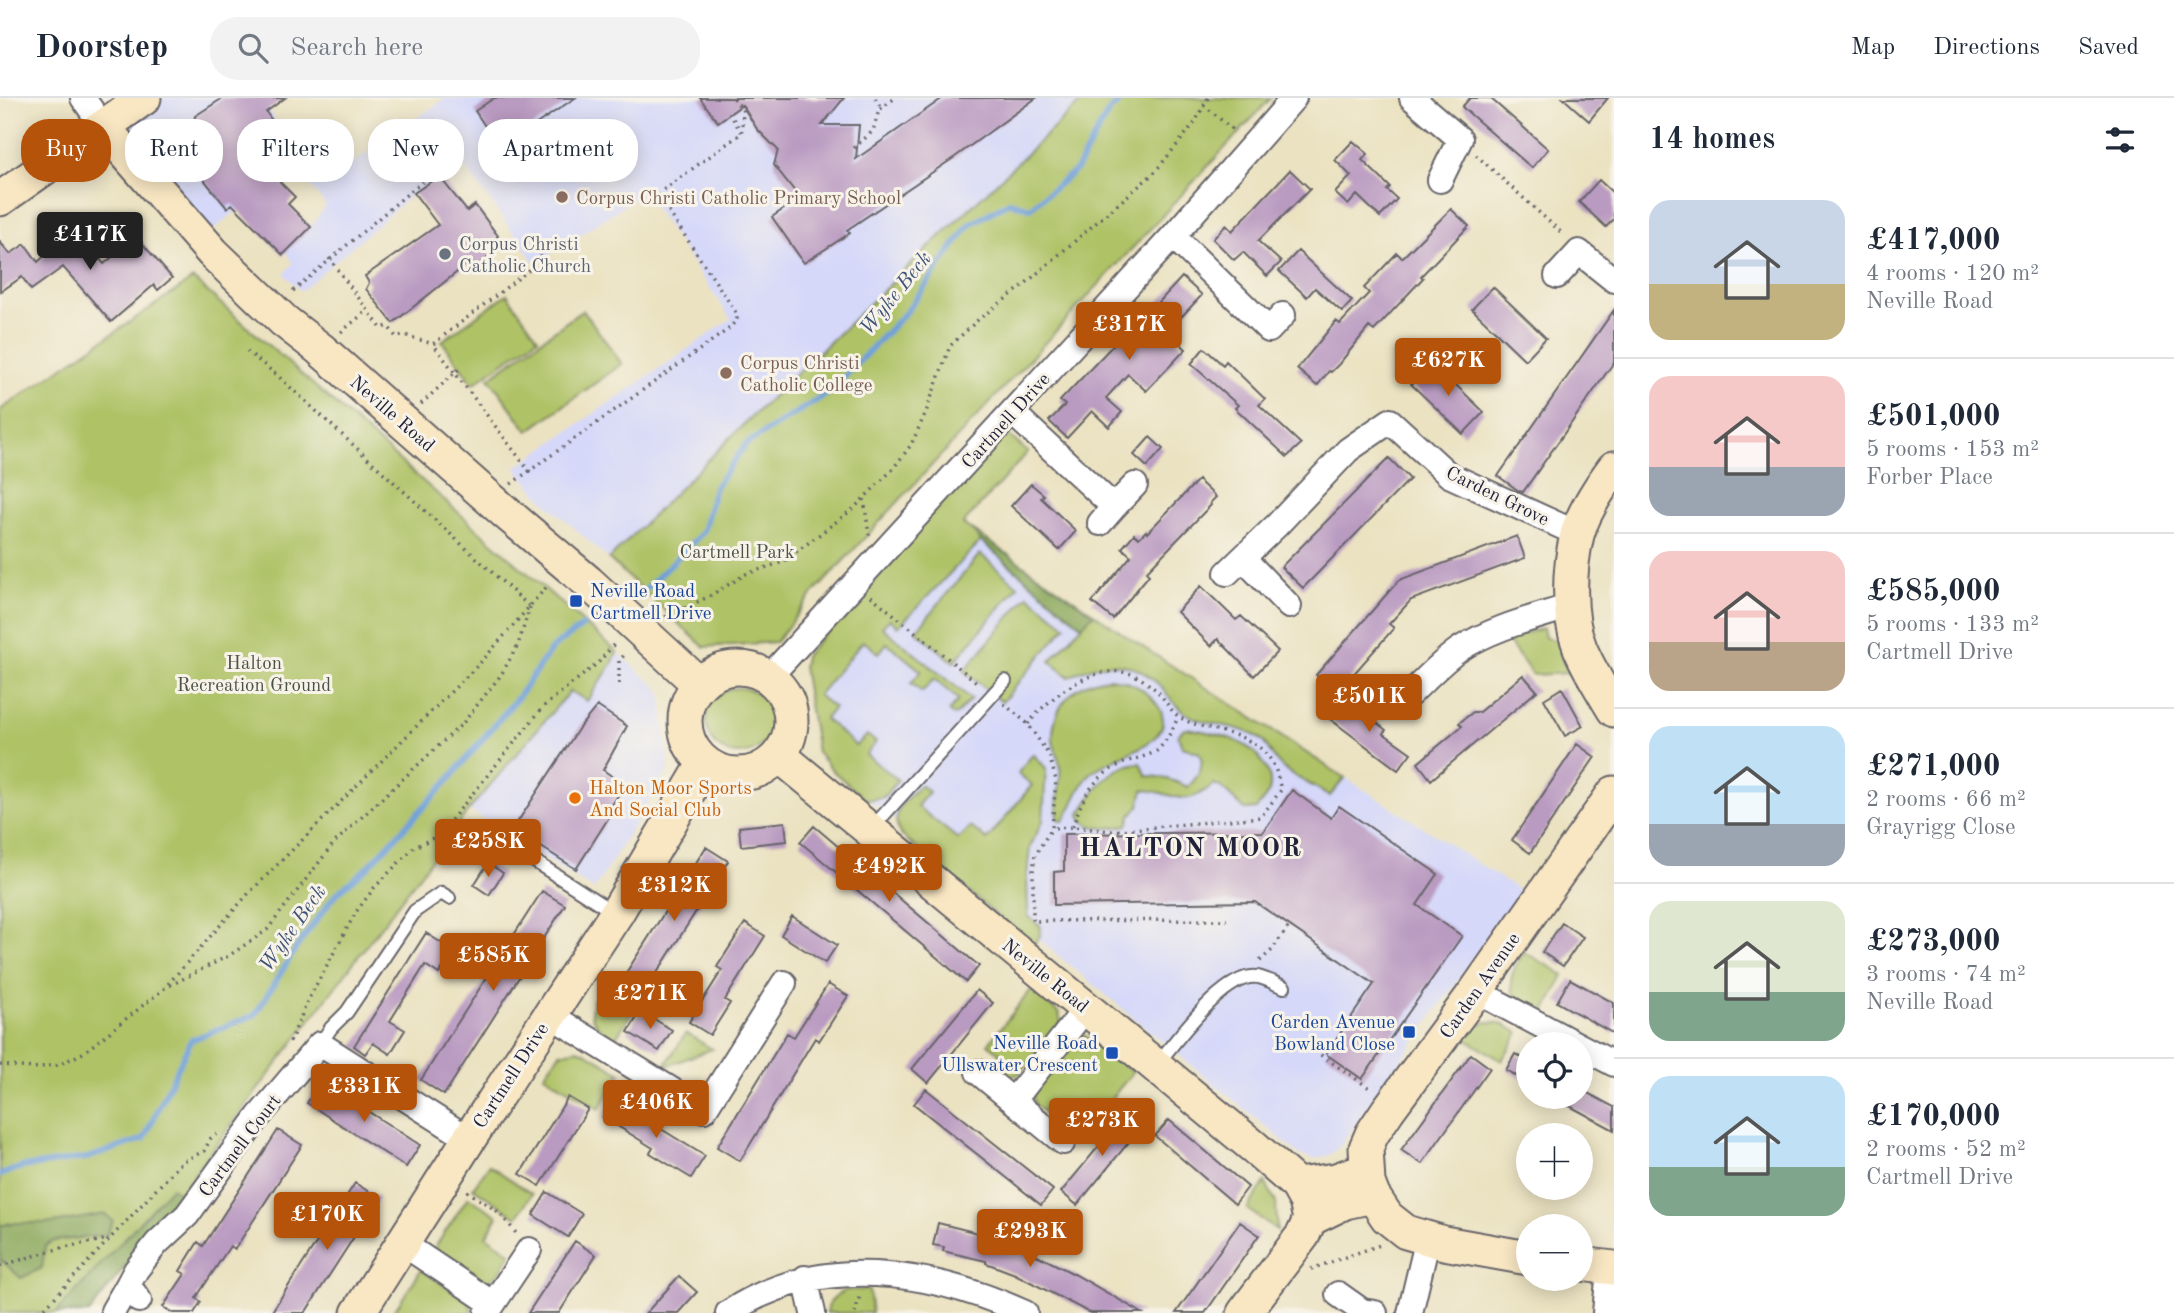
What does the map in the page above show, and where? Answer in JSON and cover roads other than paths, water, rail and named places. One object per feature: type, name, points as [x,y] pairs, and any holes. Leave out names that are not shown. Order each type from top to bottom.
[{"type":"street","points":[[83,98],[97,119]]},
{"type":"street","points":[[111,121],[144,98]]},
{"type":"street","name":"Cartmell Drive","points":[[769,677],[1013,413],[1294,98]]},
{"type":"street","points":[[1412,98],[1464,143],[1440,180]]},
{"type":"street","name":"Neville Road","points":[[111,135],[199,228],[213,253],[284,321],[320,349],[488,498],[588,582],[699,684]]},
{"type":"street","points":[[0,199],[24,182]]},
{"type":"street","points":[[1173,236],[1270,329]]},
{"type":"street","points":[[1557,276],[1579,252],[1614,280]]},
{"type":"street","name":"Carden Grove","points":[[1289,606],[1235,565],[1348,450],[1390,412],[1449,475],[1578,534]]},
{"type":"street","points":[[1013,413],[1107,515],[1135,485]]},
{"type":"street","points":[[1614,468],[1590,506],[1578,534],[1572,606],[1579,645],[1614,710]]},
{"type":"street","points":[[1408,696],[1446,659],[1472,642],[1500,629],[1572,606]]},
{"type":"street","points":[[733,667],[757,671],[769,677],[782,691],[790,707],[791,726],[779,755],[759,769],[735,774],[719,771],[705,763],[693,750],[686,733],[685,716],[689,699],[699,684],[712,674],[733,667]]},
{"type":"street","name":"Neville Road","points":[[779,755],[1254,1147],[1304,1202]]},
{"type":"street","name":"Cartmell Drive","points":[[358,1313],[444,1176],[616,914],[705,763]]},
{"type":"street","name":"Carden Avenue","points":[[1369,1183],[1366,1148],[1372,1134],[1614,793]]},
{"type":"street","points":[[550,1015],[704,1110],[784,983]]},
{"type":"street","points":[[1476,990],[1555,1032]]},
{"type":"street","points":[[1013,1101],[1086,1008]]},
{"type":"street","points":[[320,1044],[469,1139]]},
{"type":"street","name":"Cartmell Court","points":[[113,1311],[133,1292],[136,1270],[157,1243],[187,1215],[259,1116],[320,1044]]},
{"type":"street","points":[[1593,1053],[1614,1064]]},
{"type":"street","points":[[978,1072],[1063,1142]]},
{"type":"street","points":[[1244,1313],[1303,1235],[1304,1202],[1345,1202],[1369,1183],[1387,1217],[1406,1231],[1516,1256]]},
{"type":"street","points":[[1410,1313],[1428,1238]]},
{"type":"street","points":[[401,1243],[490,1309],[528,1250]]},
{"type":"street","points":[[1601,1267],[1605,1313]]},
{"type":"street","points":[[728,1313],[776,1287],[805,1278],[842,1273],[933,1281],[989,1297],[1025,1313]]},
{"type":"street","points":[[805,1278],[813,1313]]},
{"type":"street","points":[[1338,1294],[1362,1311],[1375,1313]]},
{"type":"lane","points":[[870,831],[1005,681]]},
{"type":"lane","points":[[528,857],[616,914]]},
{"type":"lane","points":[[320,1044],[347,1012],[415,911],[441,892],[449,898]]},
{"type":"lane","points":[[1156,1066],[1218,994],[1236,980],[1257,976],[1284,988]]},
{"type":"waterway","name":"Wyke Beck","points":[[645,590],[703,532],[715,487],[746,444],[830,392],[907,311],[969,225],[1009,202],[1030,208],[1076,170],[1109,111],[1124,98]]},
{"type":"waterway","name":"Wyke Beck","points":[[0,1175],[22,1167],[87,1158],[144,1139],[191,1040],[255,1015],[298,945],[335,895],[368,867],[446,783],[518,697],[552,648],[583,626]]},
{"type":"place","name":"Corpus Christi Catholic Primary School","points":[[562,197]]},
{"type":"place","name":"Corpus Christi Catholic Church","points":[[445,254]]},
{"type":"place","name":"Corpus Christi Catholic College","points":[[726,373]]},
{"type":"place","name":"Neville Road Cartmell Drive","points":[[576,601]]},
{"type":"place","name":"Halton Moor Sports And Social Club","points":[[575,798]]},
{"type":"place","name":"Carden Avenue Bowland Close","points":[[1409,1032]]},
{"type":"place","name":"Neville Road Ullswater Crescent","points":[[1112,1053]]},
{"type":"district","name":"HALTON MOOR","points":[[1191,847]]},
{"type":"park label","name":"Cartmell Park","points":[[737,551]]},
{"type":"park label","name":"Halton Recreation Ground","points":[[254,673]]}]
